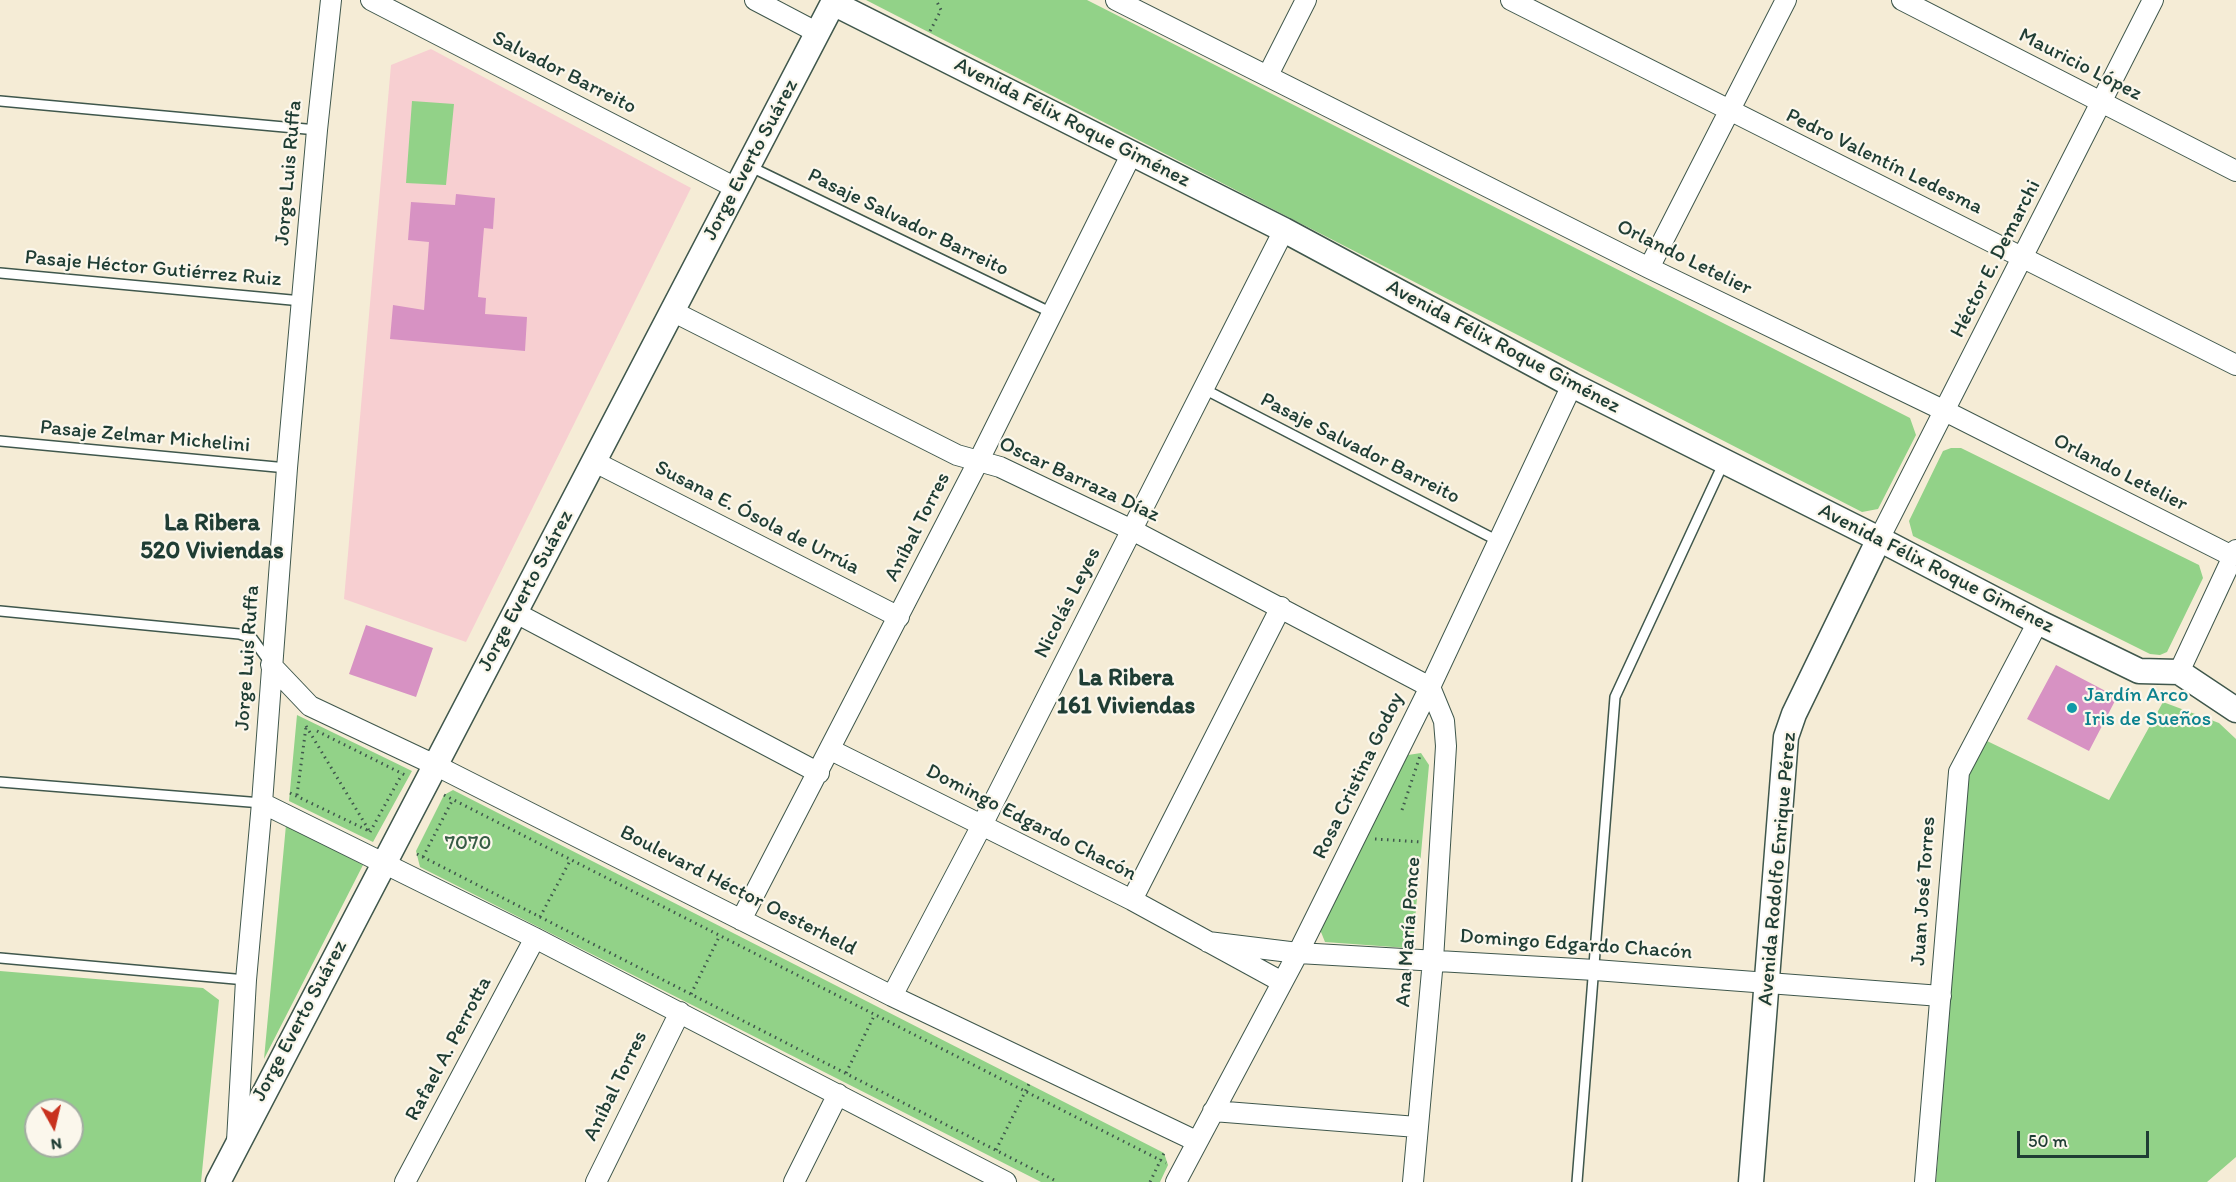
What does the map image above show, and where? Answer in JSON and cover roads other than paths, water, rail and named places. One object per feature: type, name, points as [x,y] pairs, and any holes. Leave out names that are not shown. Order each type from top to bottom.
[{"type":"street","name":"Jorge Luis Ruffa","points":[[237,1141],[246,980],[262,803],[287,468],[316,130],[331,0]]},
{"type":"street","name":"Salvador Barreito","points":[[371,0],[736,189]]},
{"type":"street","points":[[755,0],[818,33]]},
{"type":"street","name":"Orlando Letelier","points":[[1116,0],[1649,268],[2234,553]]},
{"type":"street","points":[[1268,75],[1306,0]]},
{"type":"street","name":"Pedro Valentín Ledesma","points":[[1511,0],[2236,365]]},
{"type":"street","points":[[1649,268],[1786,0]]},
{"type":"street","name":"Mauricio López","points":[[1902,0],[2236,171]]},
{"type":"street","name":"Héctor E. Demarchi","points":[[1879,539],[2153,0]]},
{"type":"street","name":"Jorge Everto Suárez","points":[[218,1182],[237,1141],[834,1]]},
{"type":"street","name":"Avenida Félix Roque Giménez","points":[[834,1],[1284,230],[1572,385],[1879,539],[2038,622],[2139,671],[2179,672]]},
{"type":"street","name":"Aníbal Torres","points":[[741,920],[831,750],[979,460],[1132,153]]},
{"type":"street","name":"Nicolás Leyes","points":[[886,1002],[982,825],[1284,230]]},
{"type":"street","name":"Oscar Barraza Díaz","points":[[672,311],[957,455],[979,460],[1132,530],[1430,687]]},
{"type":"street","name":"Rosa Cristina Godoy","points":[[1172,1173],[1196,1141],[1298,953],[1500,542],[1572,385]]},
{"type":"street","name":"Susana E. Ósola de Urrúa","points":[[593,461],[898,617]]},
{"type":"street","name":"Avenida Rodolfo Enrique Pérez","points":[[1752,1182],[1786,737],[1794,714],[1879,539]]},
{"type":"street","points":[[2234,553],[2179,672],[2236,710]]},
{"type":"street","points":[[1132,900],[1281,607]]},
{"type":"street","points":[[514,612],[819,773]]},
{"type":"street","name":"Juan José Torres","points":[[1925,1182],[1959,772],[2038,622]]},
{"type":"street","name":"Boulevard Héctor Oesterheld","points":[[271,665],[310,706],[435,765],[741,920],[886,1002],[1196,1141]]},
{"type":"street","name":"Ana María Ponce","points":[[1413,1182],[1432,960],[1446,746],[1444,722],[1430,687]]},
{"type":"street","name":"Domingo Edgardo Chacón","points":[[831,750],[1132,900],[1282,982]]},
{"type":"street","points":[[262,803],[383,862],[535,931],[840,1087],[1006,1182]]},
{"type":"street","name":"Rafael A. Perrotta","points":[[405,1182],[535,931]]},
{"type":"street","name":"Domingo Edgardo Chacón","points":[[1208,942],[1298,953],[1595,970],[1941,996]]},
{"type":"street","name":"Aníbal Torres","points":[[596,1182],[683,1007]]},
{"type":"street","points":[[794,1182],[840,1087]]},
{"type":"street","points":[[1213,1111],[1417,1127]]},
{"type":"lane","points":[[0,101],[316,130]]},
{"type":"lane","name":"Pasaje Salvador Barreito","points":[[748,165],[1052,312]]},
{"type":"lane","name":"Pasaje Héctor Gutiérrez Ruiz","points":[[0,273],[303,301]]},
{"type":"lane","name":"Pasaje Salvador Barreito","points":[[1204,389],[1500,542]]},
{"type":"lane","name":"Pasaje Zelmar Michelini","points":[[0,441],[287,468]]},
{"type":"lane","points":[[1578,1182],[1615,697],[1724,462]]},
{"type":"lane","points":[[0,611],[239,634],[252,638],[271,665]]},
{"type":"lane","points":[[0,782],[262,803]]},
{"type":"lane","points":[[0,958],[246,980]]},
{"type":"place","name":"Jardín Arco Iris de Sueños","points":[[2072,708]]},
{"type":"district","name":"La Ribera 520 Viviendas","points":[[212,538]]},
{"type":"district","name":"La Ribera 161 Viviendas","points":[[1126,693]]},
{"type":"park label","name":"7070","points":[[468,844]]}]
